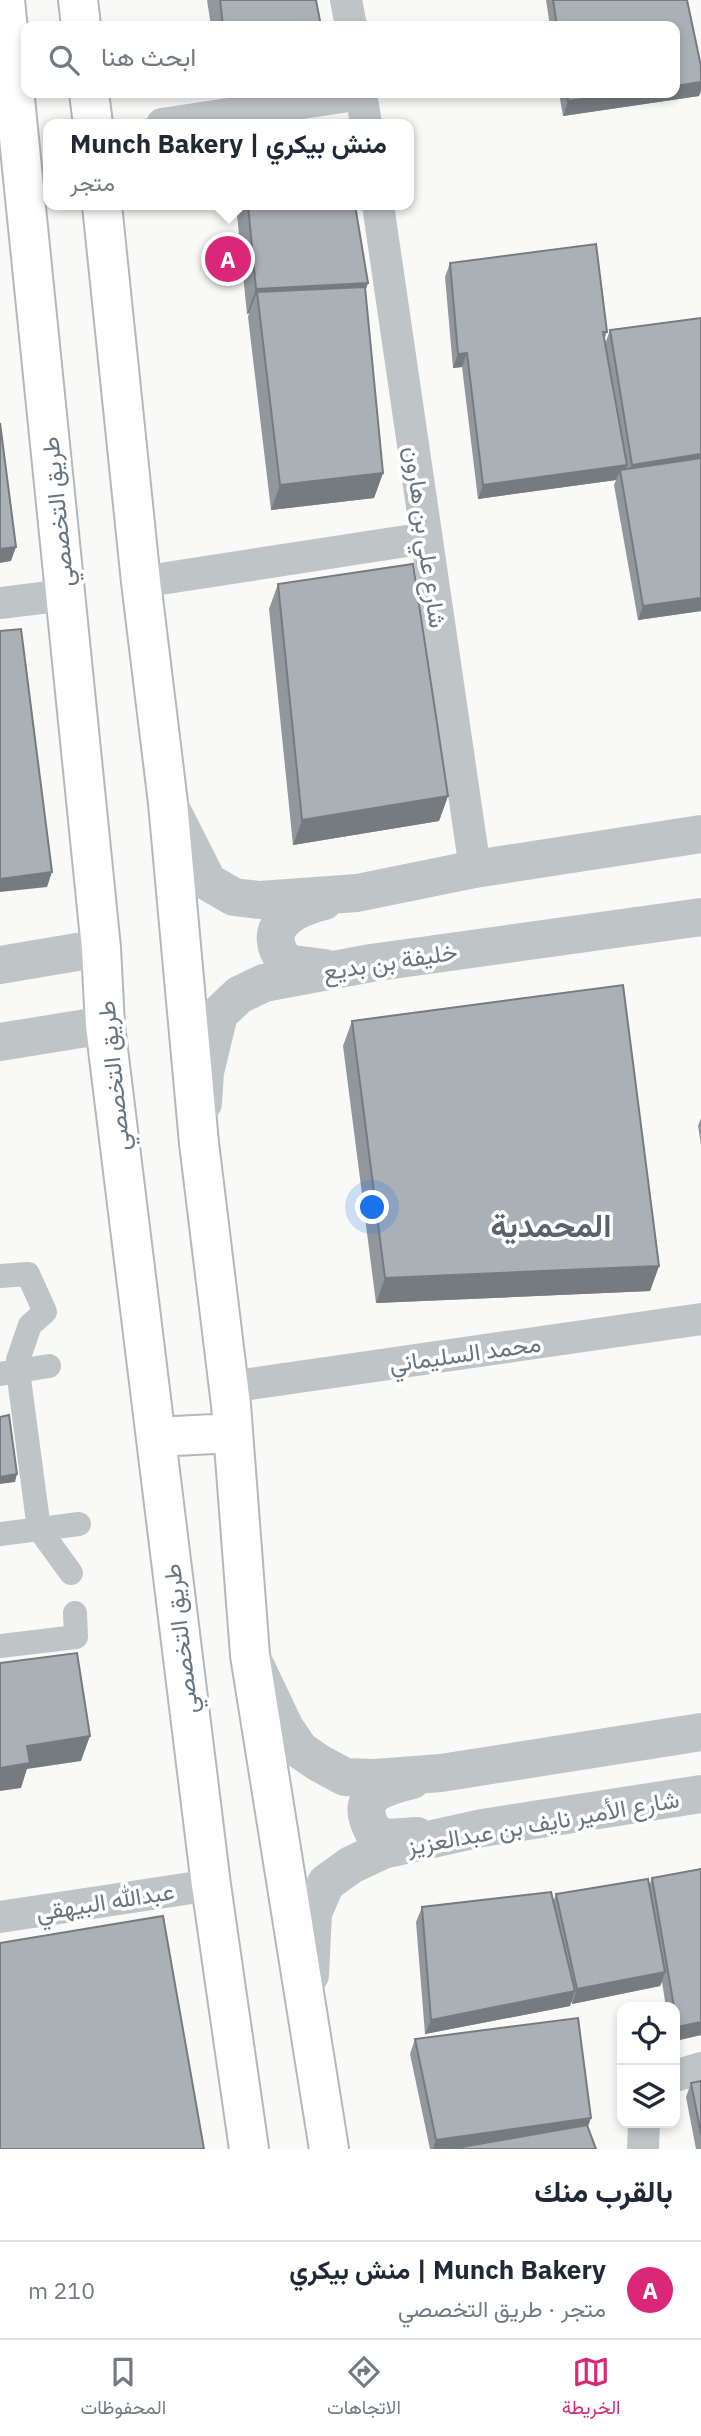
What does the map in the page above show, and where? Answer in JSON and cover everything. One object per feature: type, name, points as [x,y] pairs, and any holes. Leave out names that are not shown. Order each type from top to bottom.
[{"type":"main road","name":"طريق التخصصي","points":[[5,0],[101,948],[105,1025],[211,1885],[249,2149]]},
{"type":"main road","points":[[78,0],[80,21]]},
{"type":"main road","points":[[90,98],[92,119]]},
{"type":"main road","points":[[103,210],[141,582],[168,803],[199,1143],[229,1387],[250,1655],[329,2149]]},
{"type":"main road","points":[[156,1437],[233,1433]]},
{"type":"street","points":[[346,0],[350,21]]},
{"type":"street","points":[[212,119],[363,104]]},
{"type":"street","name":"شارع علي بن هارون","points":[[379,210],[475,869]]},
{"type":"street","points":[[141,582],[426,538]]},
{"type":"street","points":[[0,603],[65,595]]},
{"type":"street","points":[[168,803],[208,883],[234,897],[260,900],[356,892]]},
{"type":"street","points":[[371,963],[328,968],[286,963],[274,942],[279,924],[302,906],[356,892],[475,869],[701,834]]},
{"type":"street","name":"خليفة بن بديع","points":[[199,1143],[205,1072],[219,1014],[239,995],[264,983],[371,963],[701,917]]},
{"type":"street","points":[[0,965],[101,948]]},
{"type":"street","points":[[0,1042],[105,1025]]},
{"type":"street","points":[[0,1276],[28,1273],[45,1312],[30,1325],[18,1360],[9,1373],[39,1529],[71,1573]]},
{"type":"street","name":"محمد السليماني","points":[[229,1387],[701,1319]]},
{"type":"street","points":[[9,1373],[49,1366]]},
{"type":"street","points":[[0,1534],[79,1524]]},
{"type":"street","points":[[0,1646],[76,1637],[75,1613]]},
{"type":"street","points":[[250,1655],[285,1728],[300,1750],[345,1777],[375,1778],[441,1773],[701,1732]]},
{"type":"street","points":[[441,1773],[384,1787],[370,1796],[366,1820],[374,1833],[388,1838],[466,1832]]},
{"type":"street","name":"شارع الأمير نايف بن عبدالعزيز","points":[[308,2022],[313,1913],[326,1883],[351,1865],[383,1850],[466,1832],[701,1794]]},
{"type":"street","name":"عبدالله البيهقي","points":[[0,1917],[211,1885]]},
{"type":"street","points":[[680,2074],[701,2068]]},
{"type":"street","points":[[643,2149],[644,2128]]},
{"type":"building","points":[[220,0],[316,0],[320,21],[222,21]]},
{"type":"building","points":[[553,0],[687,0],[701,66],[701,82],[680,85],[680,21],[556,21]]},
{"type":"building","points":[[568,98],[590,98],[568,101]]},
{"type":"building","points":[[248,210],[356,210],[368,283],[256,289]]},
{"type":"building","points":[[596,244],[607,332],[603,332],[627,465],[483,485],[467,353],[458,354],[450,263]]},
{"type":"building","points":[[365,287],[383,473],[280,485],[257,292]]},
{"type":"building","points":[[701,318],[701,454],[632,465],[610,330]]},
{"type":"building","points":[[0,423],[16,547],[0,549]]},
{"type":"building","points":[[701,458],[701,598],[643,606],[620,470]]},
{"type":"building","points":[[413,564],[448,796],[302,820],[278,584]]},
{"type":"building","points":[[21,629],[52,872],[0,879],[0,631]]},
{"type":"building","points":[[623,985],[659,1266],[385,1278],[352,1021]]},
{"type":"building","points":[[9,1415],[17,1474],[0,1477],[0,1417]]},
{"type":"building","points":[[77,1653],[90,1736],[27,1746],[30,1763],[0,1768],[0,1663]]},
{"type":"building","points":[[701,1869],[701,2022],[680,2026],[680,2002],[673,2002],[652,1878]]},
{"type":"building","points":[[648,1879],[665,1972],[577,1989],[556,1894]]},
{"type":"building","points":[[551,1892],[575,1991],[431,2020],[422,1907]]},
{"type":"building","points":[[163,1916],[204,2149],[0,2149],[0,1943]]},
{"type":"building","points":[[578,2018],[591,2118],[436,2140],[415,2039]]},
{"type":"building","points":[[701,2081],[701,2134],[691,2083]]},
{"type":"building","points":[[587,2125],[596,2149],[451,2149]]},
{"type":"place","name":"Munch Bakery | منش بيكري","points":[[228,259]]},
{"type":"district","name":"المحمدية","points":[[551,1225]]}]
